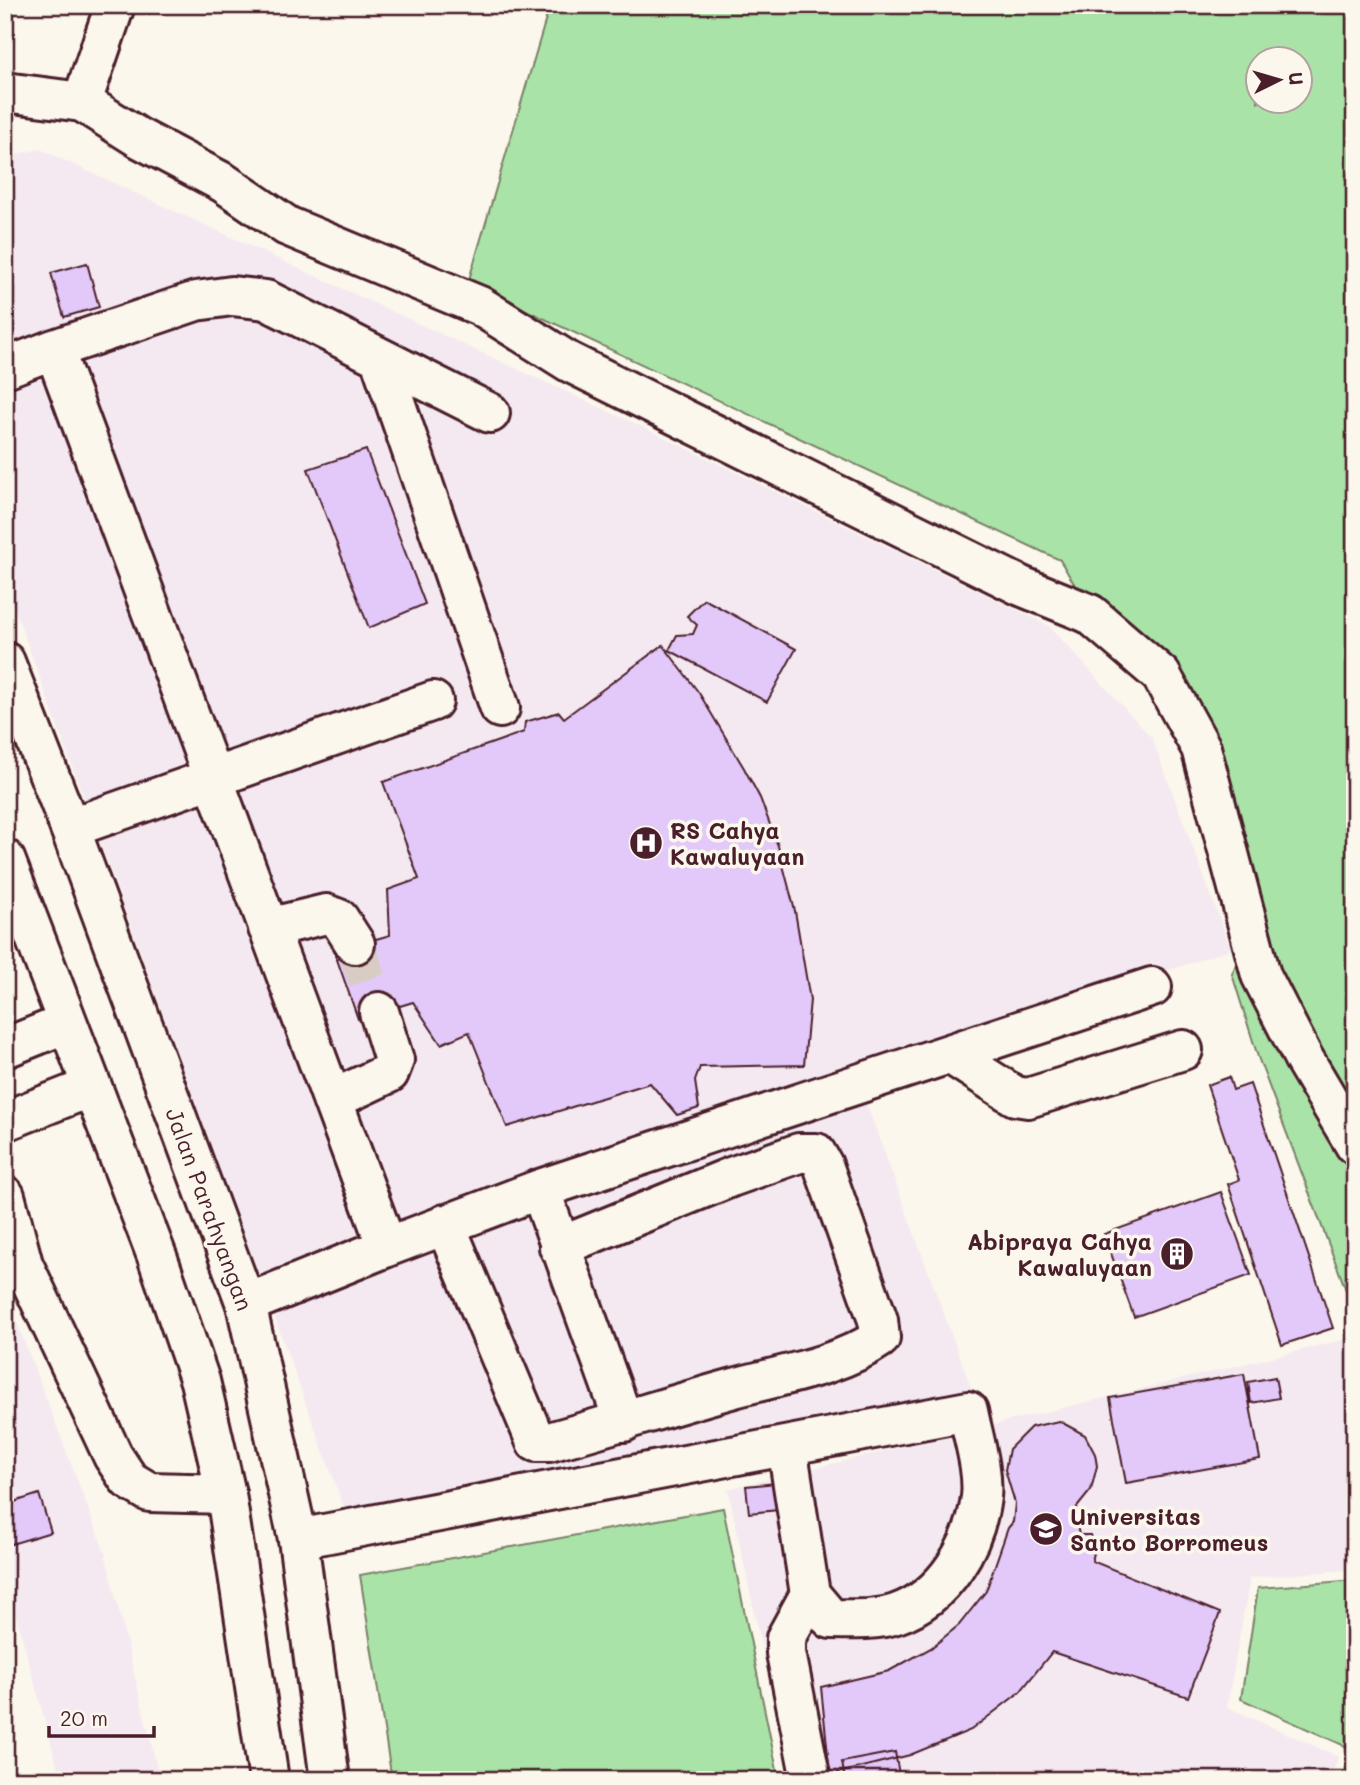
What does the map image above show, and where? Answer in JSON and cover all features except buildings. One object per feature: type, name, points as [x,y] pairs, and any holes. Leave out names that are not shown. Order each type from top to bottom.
[{"type":"street","points":[[82,102],[115,5]]},
{"type":"street","points":[[5,92],[82,102],[139,138],[224,183],[286,226],[480,306],[581,368],[1021,586],[1090,614],[1161,675],[1201,748],[1261,975],[1304,1059],[1355,1145]]},
{"type":"street","points":[[5,368],[196,301],[232,296],[266,300],[489,413]]},
{"type":"street","points":[[54,349],[387,1247]]},
{"type":"street","points":[[380,358],[500,708]]},
{"type":"street","name":"Jalan Parahyangan","points":[[5,662],[71,828],[246,1304],[298,1539],[330,1780]]},
{"type":"street","points":[[71,828],[433,701]]},
{"type":"street","points":[[5,859],[158,1259],[200,1381],[226,1494],[269,1780]]},
{"type":"street","points":[[268,928],[326,914],[339,919],[355,944]]},
{"type":"street","points":[[246,1304],[540,1189],[1152,987]]},
{"type":"street","points":[[332,1100],[388,1073],[394,1060],[379,1012]]},
{"type":"street","points":[[5,1048],[66,1023]]},
{"type":"street","points":[[950,1054],[1015,1096],[1028,1098],[1183,1050]]},
{"type":"street","points":[[5,1121],[91,1087]]},
{"type":"street","points":[[445,1224],[537,1441],[549,1442],[624,1422],[864,1349],[880,1338],[878,1320],[823,1165],[816,1153],[799,1153],[559,1247]]},
{"type":"street","points":[[540,1189],[624,1422]]},
{"type":"street","points":[[5,1196],[23,1264],[108,1446],[129,1480],[149,1492],[226,1494]]},
{"type":"street","points":[[298,1539],[968,1411],[981,1494],[973,1538],[939,1585],[896,1614],[864,1619],[831,1619],[810,1594],[788,1446]]},
{"type":"street","points":[[810,1594],[786,1638],[786,1646],[811,1780]]},
{"type":"street","points":[[253,1676],[314,1671]]},
{"type":"shaded area","name":"RS Cahya Kawaluyaan","points":[[40,149],[649,430],[1048,625],[1152,738],[1231,949],[857,1078],[973,1393],[346,1513],[5,583],[5,157]]},
{"type":"shaded area","points":[[5,1291],[105,1553],[160,1780],[61,1780],[5,1575]]},
{"type":"shaded area","name":"Universitas Santo Borromeus","points":[[1355,1337],[1355,1569],[1250,1578],[1227,1707],[1339,1757],[1330,1780],[790,1780],[728,1489]]},
{"type":"green space","points":[[550,5],[1355,5],[1355,1314],[1258,1057],[1232,974],[1259,909],[1192,721],[1105,636],[1060,560],[468,283]]},
{"type":"green space","points":[[723,1508],[779,1780],[392,1780],[360,1575]]},
{"type":"green space","points":[[1355,1580],[1355,1780],[1344,1780],[1354,1750],[1241,1699],[1258,1588]]},
{"type":"tunnel","points":[[355,944],[379,1012]]},
{"type":"place","name":"RS Cahya Kawaluyaan","points":[[646,843]]},
{"type":"place","name":"Abipraya Cahya Kawaluyaan","points":[[1177,1254]]},
{"type":"place","name":"Universitas Santo Borromeus","points":[[1046,1529]]}]
